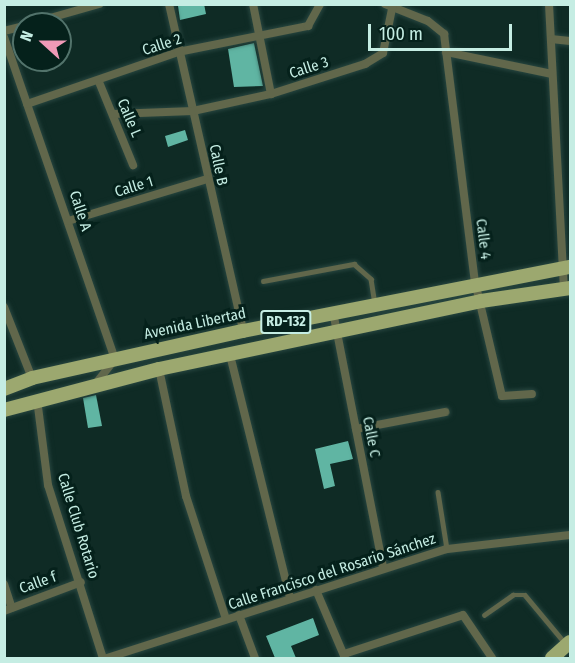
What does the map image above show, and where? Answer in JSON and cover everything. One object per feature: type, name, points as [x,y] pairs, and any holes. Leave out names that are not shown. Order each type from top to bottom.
[{"type":"main road","name":"Avenida Libertad","points":[[4,389],[32,378],[243,331],[475,282],[567,267]]},
{"type":"main road","name":"RD-132","points":[[4,410],[37,399],[159,369],[481,301],[567,288]]},
{"type":"main road","points":[[552,658],[568,644]]},
{"type":"street","points":[[71,12],[99,4]]},
{"type":"street","name":"Calle B","points":[[169,4],[178,52],[243,331]]},
{"type":"street","points":[[253,4],[271,94]]},
{"type":"street","name":"Calle 2","points":[[27,104],[99,82],[178,52],[308,26],[320,4]]},
{"type":"street","points":[[549,4],[567,288]]},
{"type":"street","points":[[390,5],[438,26],[446,52],[552,74]]},
{"type":"street","name":"Calle 3","points":[[113,114],[193,111],[271,94],[376,58],[383,53],[390,5]]},
{"type":"street","name":"Calle A","points":[[4,37],[115,359]]},
{"type":"street","points":[[550,39],[570,41]]},
{"type":"street","name":"Calle 4","points":[[446,52],[475,282],[502,396],[532,394]]},
{"type":"street","name":"Calle L","points":[[99,82],[134,165]]},
{"type":"street","name":"Calle 1","points":[[68,221],[207,179]]},
{"type":"street","points":[[4,307],[32,378]]},
{"type":"street","name":"Calle C","points":[[333,312],[383,568]]},
{"type":"street","points":[[230,355],[290,598]]},
{"type":"street","points":[[92,386],[115,359]]},
{"type":"street","points":[[159,369],[186,496],[226,619]]},
{"type":"street","name":"Calle Club Rotario","points":[[37,399],[48,484],[105,658]]},
{"type":"street","points":[[356,429],[446,412]]},
{"type":"street","name":"Calle Francisco del Rosario Sánchez","points":[[105,658],[447,549],[570,536]]},
{"type":"street","name":"Calle f","points":[[8,609],[81,582]]},
{"type":"street","points":[[4,584],[8,609]]},
{"type":"street","points":[[316,590],[345,656],[463,615],[492,658]]},
{"type":"street","points":[[239,615],[255,658]]},
{"type":"lane","points":[[263,280],[354,264],[371,279],[375,303]]},
{"type":"lane","points":[[438,492],[447,549]]},
{"type":"lane","points":[[484,615],[513,595],[525,595],[568,644]]},
{"type":"building","points":[[204,4],[206,14],[180,20],[178,6]]},
{"type":"building","points":[[254,43],[263,86],[234,87],[228,49]]},
{"type":"building","points":[[185,130],[188,140],[168,147],[165,136]]},
{"type":"building","points":[[96,395],[102,426],[88,428],[83,398]]},
{"type":"building","points":[[348,441],[353,459],[330,464],[335,486],[324,489],[315,449]]},
{"type":"building","points":[[313,618],[319,635],[291,646],[296,658],[275,658],[266,636]]}]
